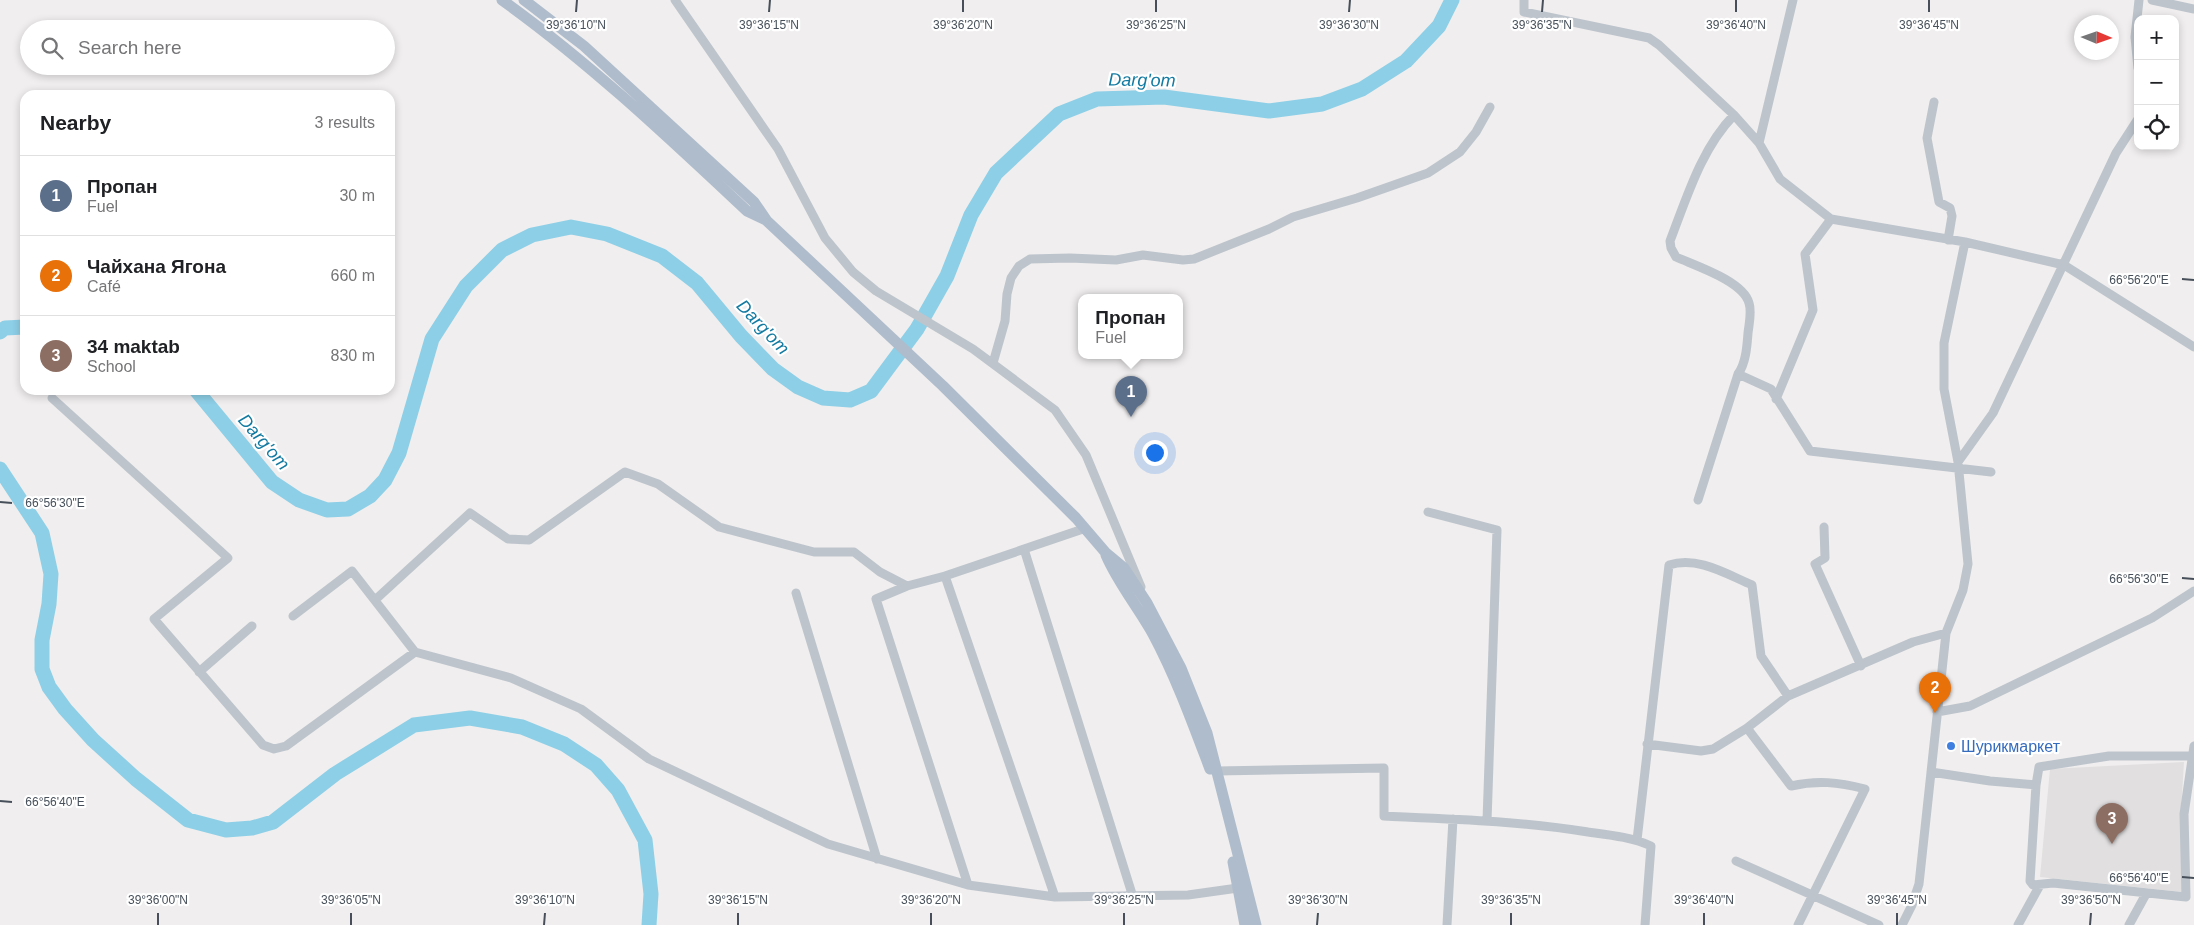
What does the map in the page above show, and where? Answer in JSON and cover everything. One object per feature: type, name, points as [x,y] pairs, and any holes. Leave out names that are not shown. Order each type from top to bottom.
[{"type":"main road","points":[[502,0],[569,52],[637,109],[747,211],[767,220]]},
{"type":"main road","points":[[524,0],[584,46],[754,202],[767,220],[943,386],[1076,518],[1083,529],[1106,553],[1124,568],[1147,603],[1181,668],[1207,734],[1256,925]]},
{"type":"main road","points":[[1106,553],[1114,573],[1139,609],[1160,647],[1194,725],[1212,776],[1245,925]]},
{"type":"street","points":[[675,0],[778,149],[814,218],[836,254],[853,272],[876,291],[973,349],[1055,410],[1086,455],[1147,603]]},
{"type":"street","points":[[1524,0],[1524,12],[1649,38],[1685,67],[1734,115],[1760,143],[1780,179],[1831,219],[1965,242],[2064,264],[2194,347]]},
{"type":"street","points":[[1760,143],[1793,0]]},
{"type":"street","points":[[2137,60],[2135,37],[2140,0]]},
{"type":"street","points":[[2152,0],[2194,9]]},
{"type":"street","points":[[1934,102],[1927,138],[1939,202],[1950,208],[1952,216],[1948,240]]},
{"type":"street","points":[[993,364],[1005,321],[1007,294],[1012,278],[1019,266],[1030,259],[1116,260],[1144,255],[1183,260],[1194,259],[1269,229],[1293,217],[1357,198],[1428,173],[1460,152],[1476,132],[1490,107]]},
{"type":"street","points":[[1698,500],[1738,374],[1742,369],[1747,342],[1749,301],[1739,287],[1676,257],[1671,248],[1670,241],[1696,173],[1723,126],[1734,115]]},
{"type":"street","points":[[1958,465],[1993,412],[2116,153],[2134,125]]},
{"type":"street","points":[[1776,399],[1813,310],[1805,254],[1831,219]]},
{"type":"street","points":[[1902,925],[1912,905],[1918,884],[1946,633],[1963,590],[1968,564],[1958,465],[1944,389],[1944,343],[1965,242]]},
{"type":"street","points":[[1738,374],[1771,388],[1776,399],[1810,451],[1958,465],[1991,472]]},
{"type":"street","points":[[52,398],[228,558],[154,619],[263,745],[274,749],[286,746],[415,652]]},
{"type":"street","points":[[375,600],[470,513],[508,539],[529,540],[625,472],[658,484],[719,527],[814,552],[854,552],[880,572],[907,586]]},
{"type":"street","points":[[1428,512],[1497,530],[1487,820]]},
{"type":"street","points":[[1824,527],[1825,558],[1815,564],[1861,666]]},
{"type":"street","points":[[968,886],[876,599],[907,586],[945,576],[1083,529]]},
{"type":"street","points":[[1024,549],[1133,897]]},
{"type":"street","points":[[1637,840],[1669,565],[1679,562],[1707,565],[1752,585],[1761,656],[1788,696]]},
{"type":"street","points":[[293,616],[352,570],[415,652],[511,678],[581,709],[649,759],[828,844],[968,886],[1055,897],[1188,895],[1238,888]]},
{"type":"street","points":[[945,576],[1055,897]]},
{"type":"street","points":[[1937,712],[1970,706],[2058,665],[2152,618],[2194,590]]},
{"type":"street","points":[[796,593],[877,859]]},
{"type":"street","points":[[200,672],[252,626]]},
{"type":"street","points":[[1647,744],[1701,751],[1713,749],[1747,728],[1788,696],[1913,642],[1946,633]]},
{"type":"street","points":[[1747,728],[1791,786],[1811,782],[1830,782],[1864,789],[1798,925]]},
{"type":"street","points":[[2192,756],[2109,756],[2039,767],[2036,785],[2030,881],[2033,885],[2053,883],[2186,898],[2184,814],[2194,746]]},
{"type":"street","points":[[1217,770],[1384,768],[1384,816],[1487,820],[1558,827],[1637,840],[1651,846],[1645,925]]},
{"type":"street","points":[[1930,772],[2036,785]]},
{"type":"street","points":[[1447,925],[1453,819]]},
{"type":"street","points":[[1736,861],[1879,925]]},
{"type":"street","points":[[2018,925],[2040,885]]},
{"type":"street","points":[[2130,925],[2146,894]]},
{"type":"shaded area","points":[[2184,762],[2181,811],[2182,892],[2040,877],[2050,769]]},
{"type":"waterway","name":"Darg'om","points":[[200,395],[272,482],[299,500],[327,510],[348,509],[370,496],[385,480],[399,453],[432,339],[466,286],[502,250],[532,235],[571,227],[607,234],[662,256],[697,283],[741,336],[773,369],[798,387],[823,398],[850,400],[871,391],[917,329],[947,276],[971,215],[996,173],[1059,114],[1097,99],[1164,97],[1269,111],[1322,104],[1362,89],[1406,61],[1439,26],[1452,0]]},
{"type":"waterway","name":"Darg'om","points":[[0,332],[5,328],[20,327]]},
{"type":"waterway","name":"Darg'om","points":[[0,469],[42,533],[51,574],[49,604],[42,640],[42,669],[49,687],[65,709],[93,740],[136,779],[188,820],[226,830],[252,828],[273,822],[335,774],[414,725],[470,718],[522,727],[564,744],[596,765],[618,790],[645,840],[651,894],[649,925]]},
{"type":"place","name":"Пропан","points":[[1131,417]]},
{"type":"place","name":"Чайхана Ягона","points":[[1935,713]]},
{"type":"place","name":"Шурикмаркет","points":[[1951,746]]},
{"type":"place","name":"34 maktab","points":[[2112,844]]}]
